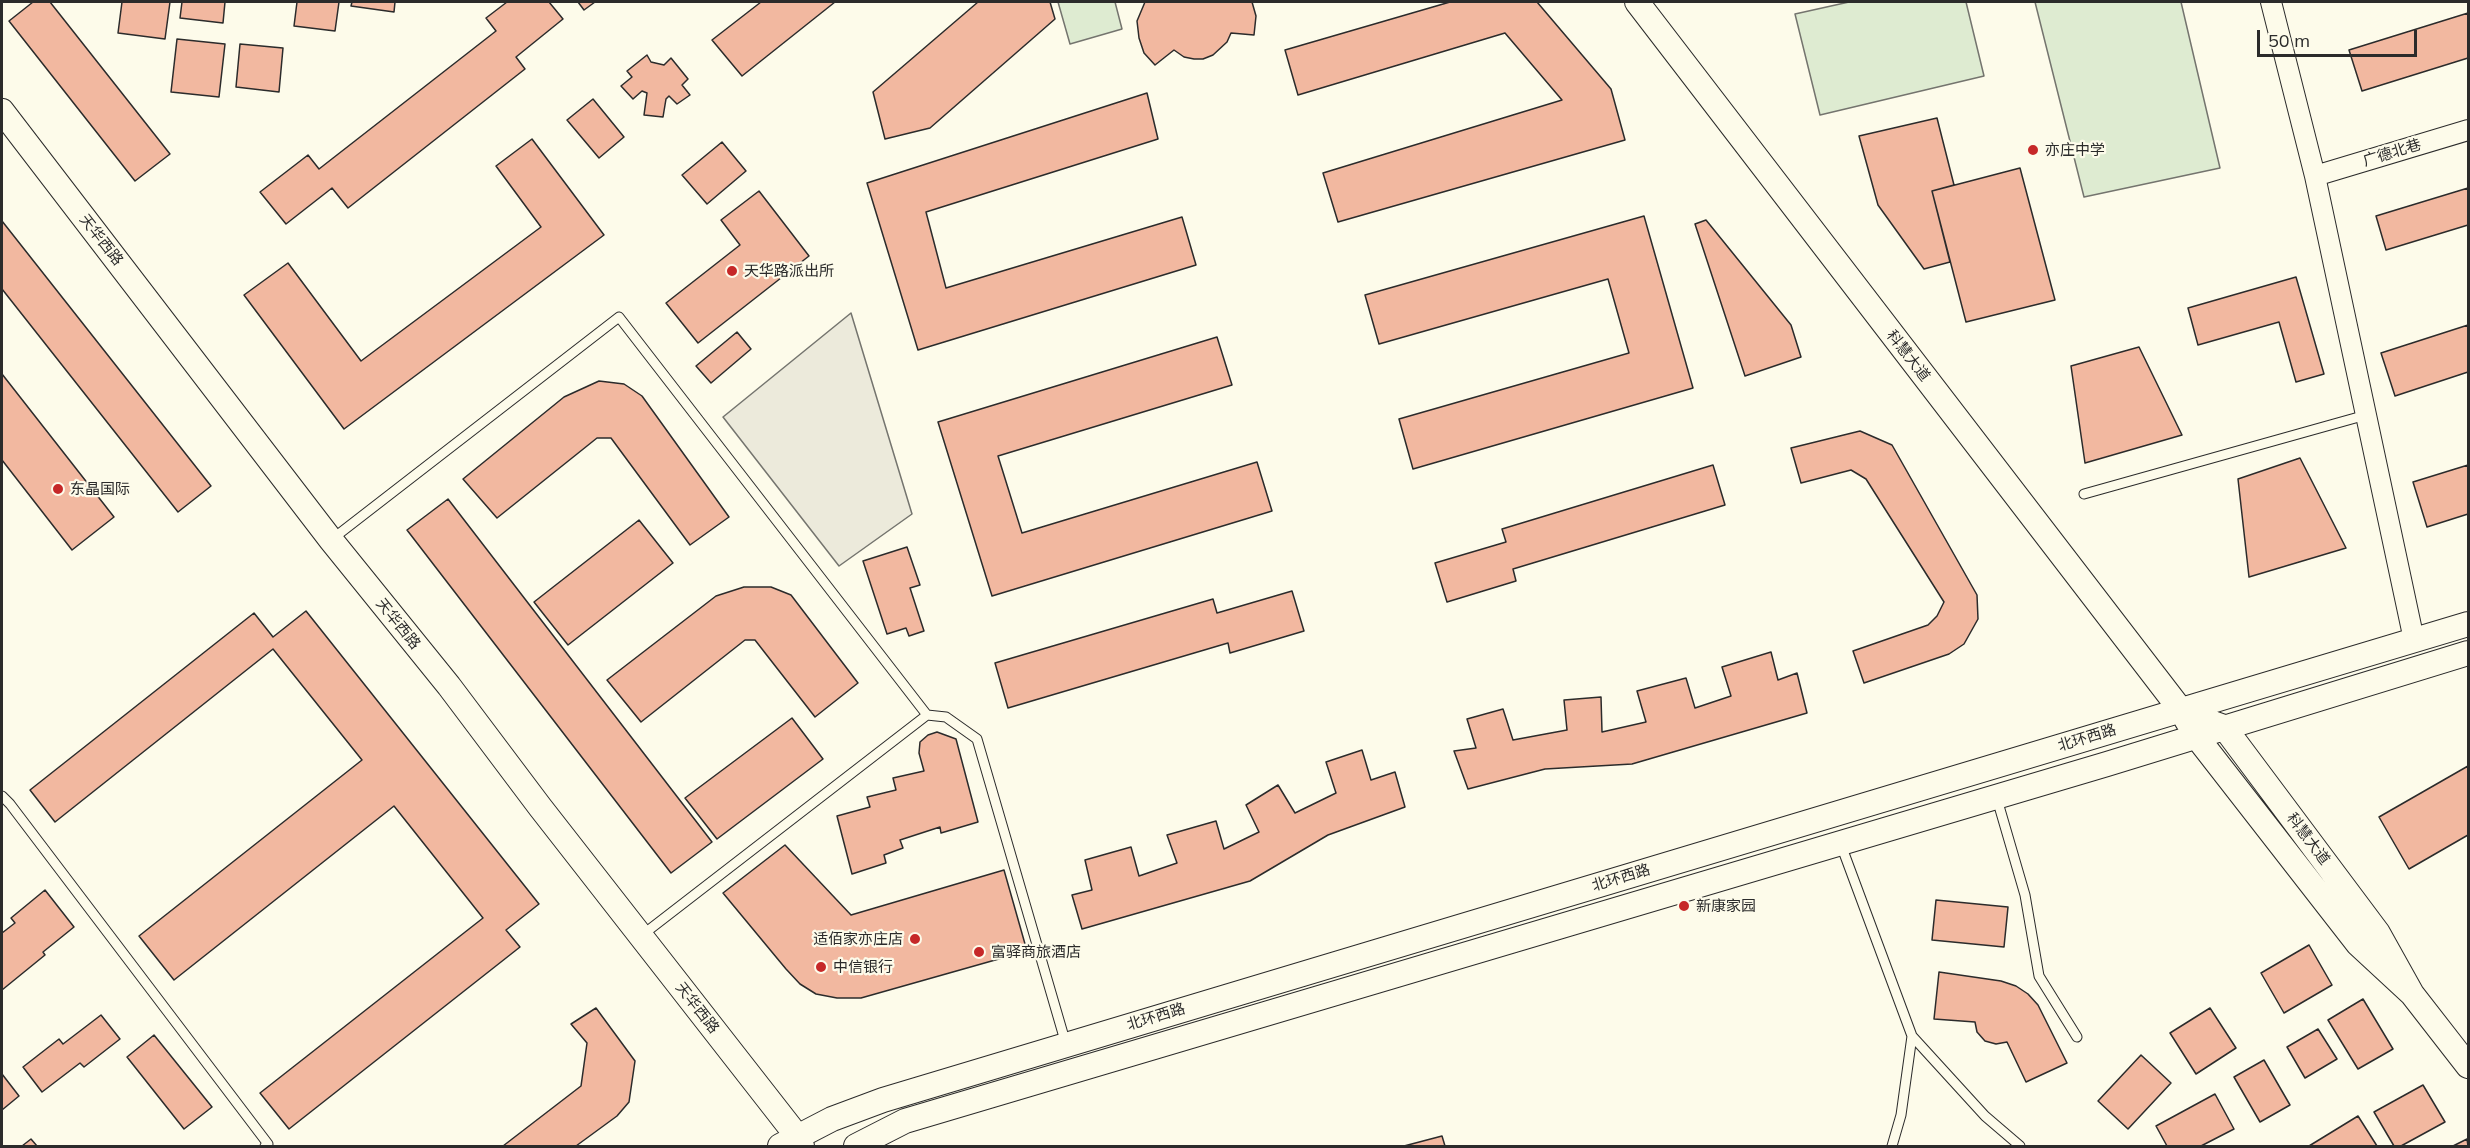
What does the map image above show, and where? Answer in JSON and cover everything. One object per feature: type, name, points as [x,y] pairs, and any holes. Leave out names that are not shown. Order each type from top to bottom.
[{"type":"street","name":"科慧大道","points":[[1637,2],[2180,709],[2196,736],[2358,944],[2412,994],[2469,1066]]},
{"type":"street","points":[[2271,2],[2315,176],[2414,640]]},
{"type":"street","name":"天华西路","points":[[2,111],[332,540],[449,686],[641,936],[793,1143]]},
{"type":"street","name":"广德北巷","points":[[2315,176],[2469,130]]},
{"type":"street","name":"北环西路","points":[[793,1143],[832,1119],[884,1100],[2469,624]]},
{"type":"street","name":"北环西路","points":[[856,1146],[905,1121],[2469,653]]},
{"type":"street","name":"科慧大道","points":[[2180,709],[2224,728],[2378,933],[2412,994]]},
{"type":"street","points":[[793,1143],[822,1146]]},
{"type":"lane","points":[[332,540],[619,317],[927,715]]},
{"type":"lane","points":[[2084,494],[2366,415]]},
{"type":"lane","points":[[641,936],[927,715],[946,717],[977,739],[1066,1044]]},
{"type":"lane","points":[[2,796],[268,1144],[265,1146]]},
{"type":"lane","points":[[1997,796],[2025,895],[2039,976],[2077,1038]]},
{"type":"lane","points":[[1840,843],[1857,882],[1912,1036],[1984,1116],[2020,1146]]},
{"type":"lane","points":[[1892,1146],[1903,1103],[1912,1036]]},
{"type":"green space","points":[[1058,2],[1115,2],[1122,29],[1070,44]]},
{"type":"green space","points":[[1849,2],[1966,2],[1984,76],[1820,115],[1795,14]]},
{"type":"green space","points":[[2035,2],[2181,2],[2220,168],[2084,197]]},
{"type":"shaded area","points":[[851,313],[912,514],[839,566],[723,417]]},
{"type":"building","points":[[33,2],[50,2],[170,154],[135,181],[9,21]]},
{"type":"building","points":[[122,2],[170,2],[165,39],[118,33]]},
{"type":"building","points":[[182,2],[225,2],[223,23],[180,18]]},
{"type":"building","points":[[297,2],[339,2],[335,31],[294,26]]},
{"type":"building","points":[[352,2],[395,2],[394,12],[351,6]]},
{"type":"building","points":[[507,2],[549,2],[563,19],[516,57],[525,69],[348,208],[332,188],[286,224],[260,192],[308,155],[319,169],[496,31],[486,18]]},
{"type":"building","points":[[578,2],[595,2],[584,10]]},
{"type":"building","points":[[761,2],[835,2],[742,76],[712,40]]},
{"type":"building","points":[[978,2],[1050,2],[1055,19],[930,128],[885,139],[873,92]]},
{"type":"building","points":[[1145,2],[1252,2],[1256,16],[1254,35],[1231,33],[1227,42],[1213,55],[1203,59],[1184,57],[1174,50],[1155,65],[1144,53],[1139,38],[1137,21]]},
{"type":"building","points":[[1450,2],[1537,2],[1611,89],[1625,140],[1338,222],[1323,173],[1562,100],[1505,33],[1298,95],[1285,50]]},
{"type":"building","points":[[2468,13],[2468,58],[2362,91],[2349,50]]},
{"type":"building","points":[[177,39],[225,44],[219,97],[171,92]]},
{"type":"building","points":[[240,44],[283,48],[279,92],[236,87]]},
{"type":"building","points":[[647,55],[651,62],[664,65],[671,58],[688,79],[682,85],[690,95],[677,104],[669,96],[666,99],[663,117],[644,115],[647,93],[642,91],[633,99],[621,86],[632,77],[627,71]]},
{"type":"building","points":[[1147,93],[1158,139],[926,212],[946,288],[1182,217],[1196,265],[918,350],[867,183]]},
{"type":"building","points":[[593,99],[624,137],[599,158],[567,120]]},
{"type":"building","points":[[1937,118],[1954,185],[1932,191],[1950,262],[1924,269],[1878,205],[1859,136]]},
{"type":"building","points":[[532,139],[604,235],[344,429],[244,295],[288,263],[361,361],[541,227],[496,166]]},
{"type":"building","points":[[722,142],[746,171],[707,204],[682,175]]},
{"type":"building","points":[[2020,168],[2055,300],[1966,322],[1932,191]]},
{"type":"building","points":[[2468,188],[2468,225],[2386,250],[2376,216]]},
{"type":"building","points":[[759,191],[809,256],[698,343],[666,303],[740,245],[721,220]]},
{"type":"building","points":[[1644,216],[1693,388],[1413,469],[1399,419],[1629,353],[1608,279],[1379,344],[1365,295]]},
{"type":"building","points":[[1706,220],[1791,325],[1801,357],[1745,376],[1695,224]]},
{"type":"building","points":[[2,221],[211,486],[178,512],[2,289]]},
{"type":"building","points":[[2296,277],[2324,374],[2296,382],[2279,322],[2198,345],[2188,308]]},
{"type":"building","points":[[2468,325],[2468,372],[2395,396],[2381,353]]},
{"type":"building","points":[[737,332],[751,349],[711,383],[696,366]]},
{"type":"building","points":[[1217,337],[1232,385],[998,456],[1022,533],[1257,462],[1272,511],[992,596],[938,422]]},
{"type":"building","points":[[2139,347],[2182,435],[2085,463],[2071,366]]},
{"type":"building","name":"东晶国际","points":[[2,374],[114,517],[72,550],[2,460]]},
{"type":"building","points":[[599,381],[624,384],[642,396],[729,517],[690,545],[611,438],[597,438],[497,518],[463,479],[564,397]]},
{"type":"building","points":[[1860,431],[1892,445],[1977,595],[1978,619],[1964,644],[1949,654],[1864,683],[1853,651],[1928,625],[1937,616],[1944,602],[1866,479],[1851,470],[1801,483],[1791,448]]},
{"type":"building","points":[[2300,458],[2346,548],[2249,577],[2238,479]]},
{"type":"building","points":[[1713,465],[1725,505],[1513,569],[1516,581],[1447,602],[1435,563],[1506,542],[1502,529]]},
{"type":"building","points":[[2468,465],[2468,514],[2427,527],[2413,482]]},
{"type":"building","points":[[448,499],[712,842],[671,873],[407,530]]},
{"type":"building","points":[[639,520],[673,563],[568,645],[534,602]]},
{"type":"building","points":[[907,547],[920,585],[910,588],[924,631],[909,636],[906,628],[887,634],[863,561]]},
{"type":"building","points":[[744,587],[771,587],[791,595],[858,683],[815,717],[755,640],[745,640],[641,722],[607,680],[716,596]]},
{"type":"building","points":[[1292,591],[1304,631],[1230,653],[1228,643],[1008,708],[995,663],[1213,599],[1217,613]]},
{"type":"building","points":[[306,611],[539,904],[506,930],[520,947],[289,1129],[260,1093],[483,918],[394,806],[174,980],[139,936],[362,760],[273,649],[55,822],[30,790],[254,613],[273,637]]},
{"type":"building","points":[[1771,652],[1778,680],[1797,673],[1807,713],[1632,764],[1545,769],[1468,789],[1454,751],[1476,748],[1467,719],[1503,709],[1513,740],[1567,730],[1564,700],[1601,697],[1602,732],[1646,722],[1637,691],[1686,678],[1695,708],[1731,696],[1722,667]]},
{"type":"building","points":[[792,718],[823,759],[717,839],[685,798]]},
{"type":"building","points":[[937,732],[956,739],[978,822],[941,833],[940,827],[900,840],[903,848],[884,855],[886,863],[852,874],[837,816],[870,807],[867,797],[896,790],[893,778],[924,771],[919,753],[920,742],[928,735]]},
{"type":"building","points":[[1362,750],[1371,780],[1395,772],[1405,807],[1328,835],[1250,881],[1082,929],[1072,895],[1092,890],[1085,860],[1131,847],[1139,876],[1177,863],[1167,835],[1216,821],[1224,849],[1259,832],[1246,805],[1278,785],[1295,813],[1336,793],[1326,762]]},
{"type":"building","points":[[2468,766],[2468,835],[2409,869],[2379,817]]},
{"type":"building","points":[[785,845],[851,915],[1004,870],[1027,951],[861,998],[837,998],[816,994],[800,984],[786,969],[723,893]]},
{"type":"building","points":[[45,890],[74,927],[43,952],[45,955],[2,990],[2,933],[15,923],[11,918]]},
{"type":"building","points":[[1936,900],[2008,907],[2004,947],[1932,940]]},
{"type":"building","points":[[2309,945],[2332,985],[2284,1013],[2261,973]]},
{"type":"building","points":[[1939,972],[2001,981],[2016,986],[2028,994],[2038,1005],[2067,1063],[2026,1082],[2007,1042],[1996,1044],[1985,1041],[1977,1032],[1975,1022],[1934,1019]]},
{"type":"building","points":[[2363,999],[2393,1049],[2358,1069],[2328,1020]]},
{"type":"building","points":[[596,1008],[635,1061],[629,1102],[617,1116],[576,1146],[503,1146],[581,1086],[587,1043],[571,1024]]},
{"type":"building","points":[[2210,1008],[2236,1048],[2196,1074],[2170,1033]]},
{"type":"building","points":[[101,1015],[120,1039],[84,1067],[80,1063],[42,1092],[23,1067],[59,1039],[63,1044]]},
{"type":"building","points":[[2318,1029],[2337,1059],[2305,1078],[2287,1047]]},
{"type":"building","points":[[154,1035],[212,1107],[184,1129],[127,1057]]},
{"type":"building","points":[[2141,1055],[2171,1083],[2128,1129],[2098,1101]]},
{"type":"building","points":[[2264,1060],[2290,1105],[2260,1122],[2234,1077]]},
{"type":"building","points":[[2,1074],[19,1096],[2,1110]]},
{"type":"building","points":[[2423,1085],[2445,1122],[2401,1146],[2394,1146],[2374,1112]]},
{"type":"building","points":[[2215,1094],[2234,1129],[2201,1146],[2167,1146],[2156,1126]]},
{"type":"building","points":[[2358,1116],[2377,1146],[2309,1146]]},
{"type":"building","points":[[1442,1136],[1445,1146],[1404,1146]]},
{"type":"building","points":[[31,1139],[37,1146],[22,1146]]},
{"type":"building","points":[[2467,1139],[2468,1146],[2453,1146]]},
{"type":"place","name":"亦庄中学","points":[[2033,150]]},
{"type":"place","name":"天华路派出所","points":[[732,271]]},
{"type":"place","name":"东晶国际","points":[[58,489]]},
{"type":"place","name":"新康家园","points":[[1684,906]]},
{"type":"place","name":"适佰家亦庄店","points":[[915,939]]},
{"type":"place","name":"富驿商旅酒店","points":[[979,952]]},
{"type":"place","name":"中信银行","points":[[821,967]]}]
